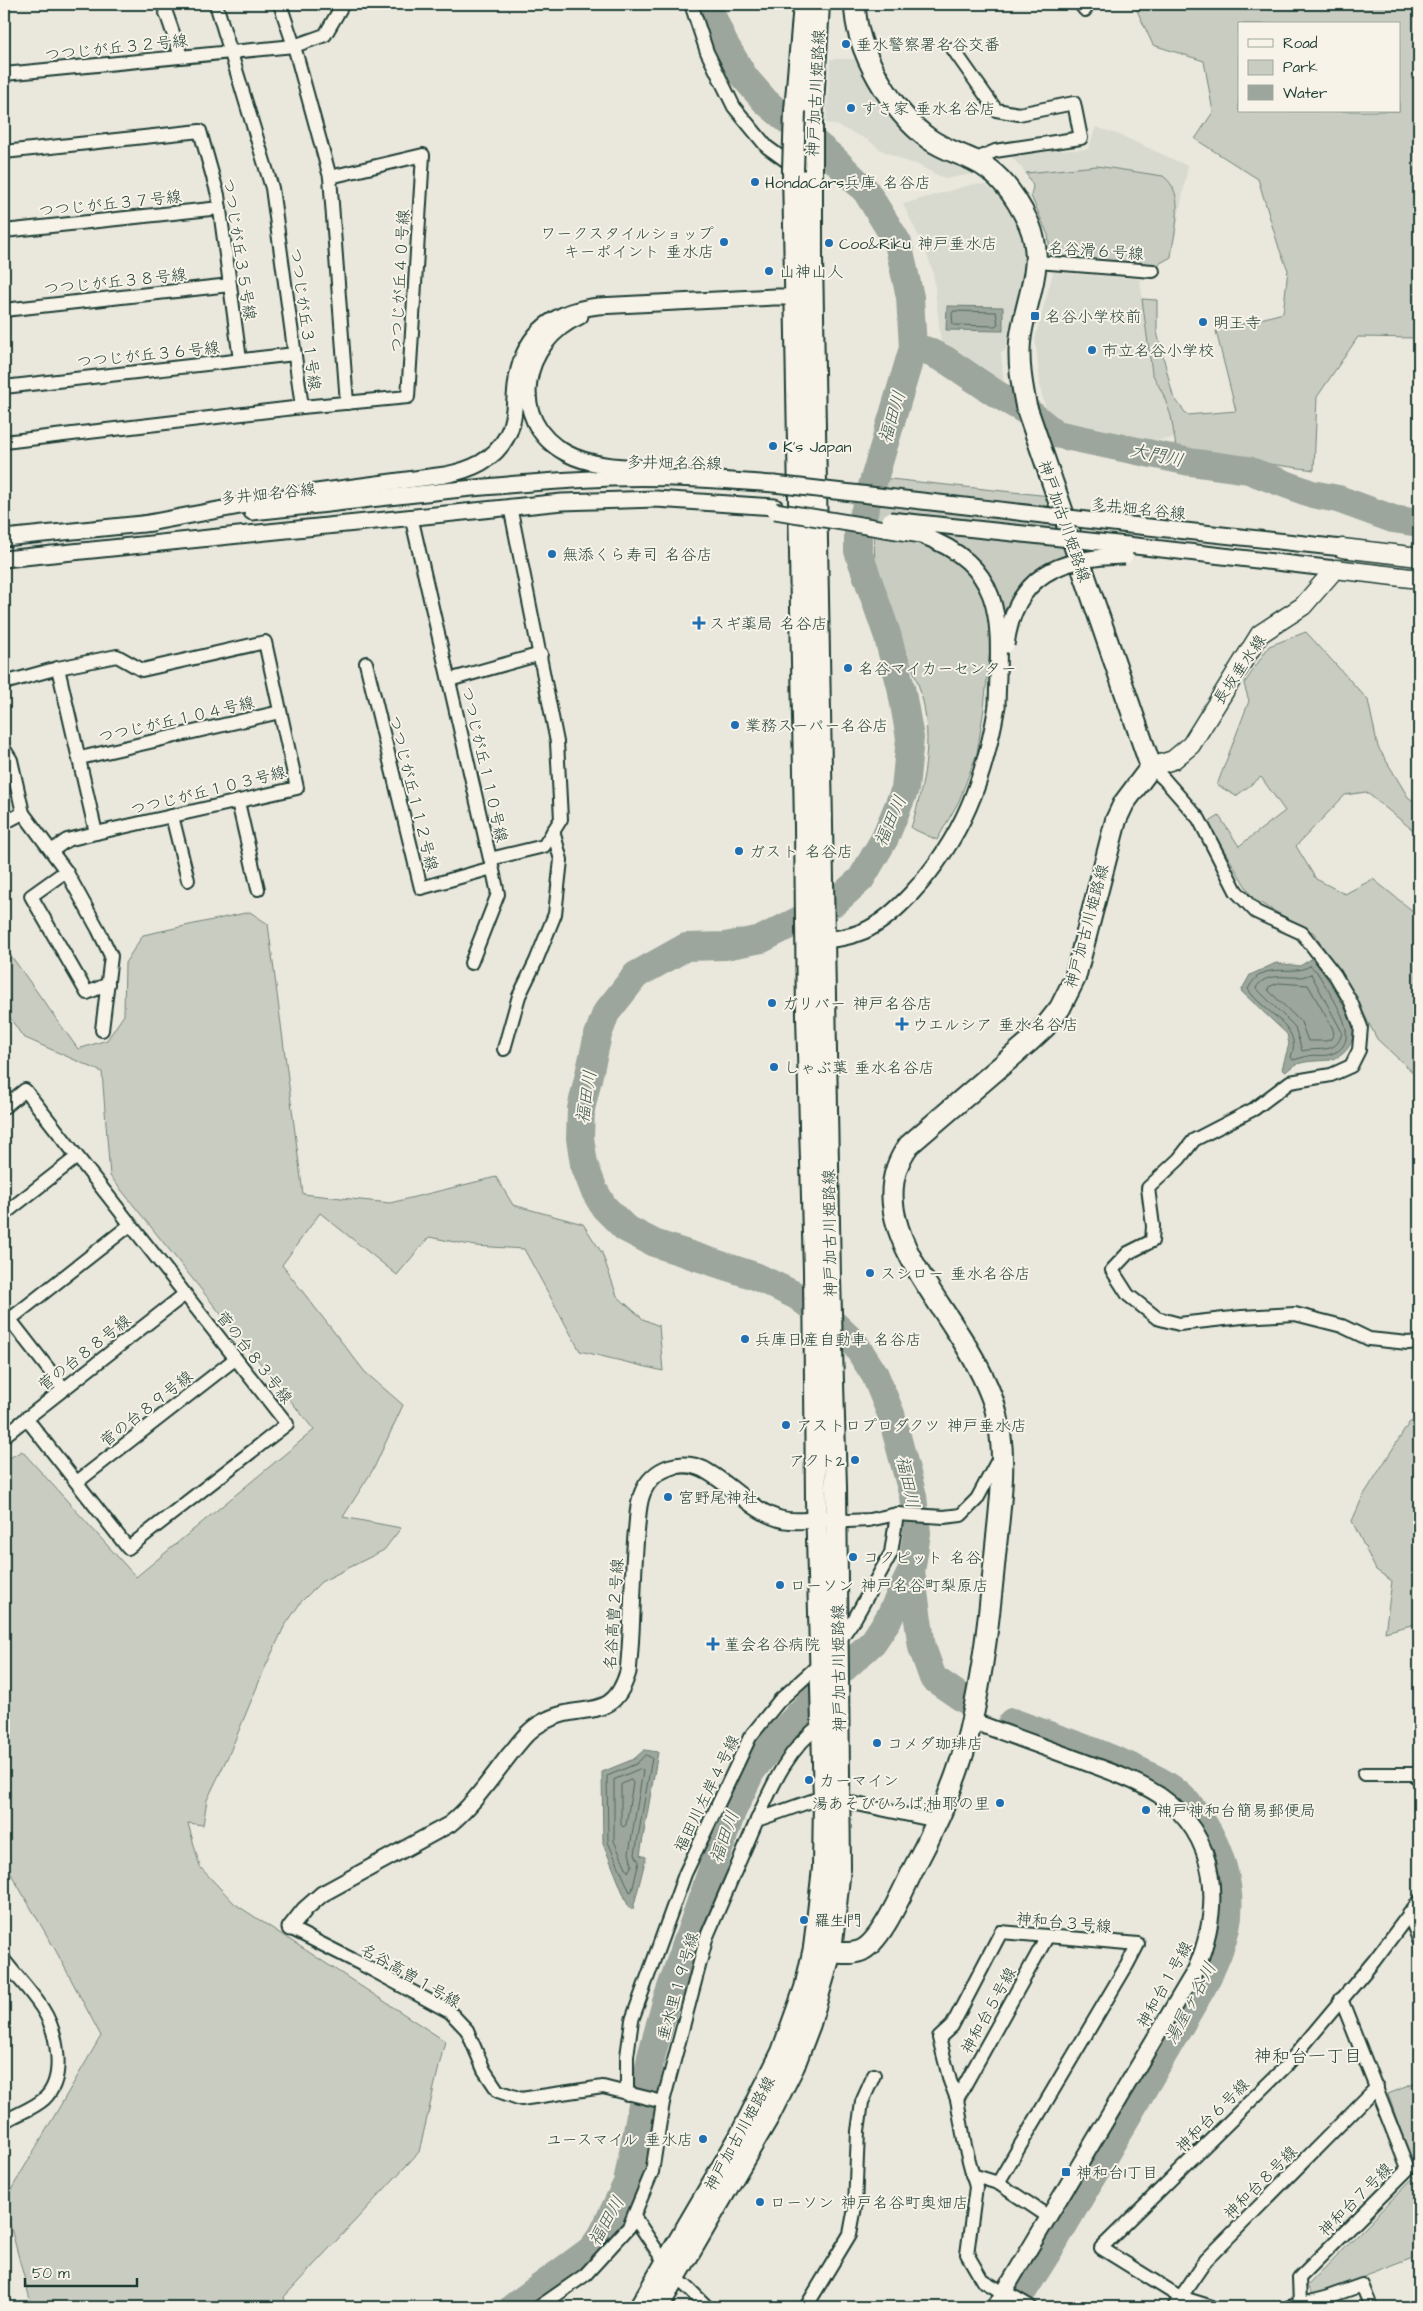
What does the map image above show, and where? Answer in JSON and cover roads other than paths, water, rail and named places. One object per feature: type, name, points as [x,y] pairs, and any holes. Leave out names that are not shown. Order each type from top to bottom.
[{"type":"main road","name":"神戸加古川姫路線","points":[[804,4],[792,170],[803,297],[823,1368],[827,1519],[837,1646],[838,1699],[832,1800]]},
{"type":"main road","name":"神戸加古川姫路線","points":[[803,297],[811,180],[812,122],[819,4]]},
{"type":"main road","name":"神戸加古川姫路線","points":[[822,1950],[862,1950],[875,1938],[924,1850],[952,1783],[972,1720],[989,1616],[1003,1474],[997,1415],[984,1380],[899,1233],[892,1201],[893,1182],[900,1159],[909,1145],[1029,1042],[1045,1027],[1060,1008],[1075,978],[1116,820],[1124,803],[1150,767],[1078,554],[1032,429],[1026,406],[1019,359],[1020,341],[1035,280],[1037,262],[1033,234],[1015,200],[994,173],[974,160],[944,148],[928,138],[897,105],[874,73],[864,52],[856,24],[855,4]]},
{"type":"main road","points":[[1342,548],[1419,557]]},
{"type":"main road","name":"長坂垂水線","points":[[1150,767],[1173,760],[1191,745],[1260,634],[1303,606],[1335,569]]},
{"type":"main road","points":[[1335,569],[1419,579]]},
{"type":"main road","name":"神戸加古川姫路線","points":[[640,2307],[670,2271],[769,2116],[810,2024],[822,1950],[840,1868],[823,1719],[821,1663],[827,1519]]},
{"type":"main road","name":"神戸加古川姫路線","points":[[658,2307],[670,2271]]},
{"type":"street","points":[[162,4],[181,56]]},
{"type":"street","name":"つつじが丘３１号線","points":[[4,442],[302,407],[272,188],[216,4]]},
{"type":"street","points":[[280,4],[294,46],[330,177],[347,402]]},
{"type":"street","name":"つつじが丘３２号線","points":[[4,74],[294,46],[325,35],[343,4]]},
{"type":"street","points":[[691,4],[707,52],[734,107],[767,147],[811,180]]},
{"type":"street","points":[[953,49],[996,110],[1020,114],[1074,104],[1081,138],[994,151],[974,160]]},
{"type":"street","name":"つつじが丘３５号線","points":[[4,152],[200,131],[218,195],[240,360]]},
{"type":"street","name":"つつじが丘４０号線","points":[[302,407],[408,397],[423,156],[330,177]]},
{"type":"street","name":"つつじが丘３７号線","points":[[4,230],[220,208]]},
{"type":"street","name":"名谷滑６号線","points":[[1037,262],[1153,271]]},
{"type":"street","name":"つつじが丘３８号線","points":[[4,310],[230,285]]},
{"type":"street","points":[[143,524],[309,493],[444,475],[463,471],[478,465],[490,457],[508,436],[512,424],[520,364],[529,344],[550,321],[563,313],[580,308],[803,297]]},
{"type":"street","points":[[642,304],[590,312],[564,324],[551,335],[534,362],[529,377],[529,407],[542,434],[565,452],[595,463],[714,474],[774,484]]},
{"type":"street","name":"つつじが丘３６号線","points":[[4,387],[295,354]]},
{"type":"street","name":"多井畑名谷線","points":[[4,538],[499,487],[612,478],[714,479],[774,484],[1342,548]]},
{"type":"street","points":[[4,559],[510,506],[609,499],[737,503],[921,535],[942,542],[961,555],[984,579],[997,613],[999,631],[997,706]]},
{"type":"street","name":"つつじが丘１１０号線","points":[[411,516],[491,863],[544,846],[561,818],[558,742],[510,506]]},
{"type":"street","points":[[775,509],[1126,551],[1277,562],[1335,569]]},
{"type":"street","points":[[815,941],[850,936],[865,931],[896,910],[943,857],[958,833],[982,775],[997,706],[1010,620],[1026,591],[1037,579],[1066,563],[1083,558],[1126,551]]},
{"type":"street","name":"つつじが丘１０３号線","points":[[53,850],[67,840],[297,788],[264,642],[142,670],[116,656],[58,668]]},
{"type":"street","points":[[449,680],[541,654]]},
{"type":"street","name":"つつじが丘１１２号線","points":[[366,663],[421,888],[491,863]]},
{"type":"street","points":[[4,683],[58,668],[96,833]]},
{"type":"street","name":"つつじが丘１０４号線","points":[[80,758],[280,712]]},
{"type":"street","points":[[4,750],[11,760],[23,813],[53,850],[66,870],[111,956],[102,1030]]},
{"type":"street","points":[[1150,767],[1164,779],[1199,819],[1236,891],[1256,912],[1302,933],[1335,975],[1351,1002],[1361,1027],[1359,1050],[1351,1066],[1331,1075],[1290,1082],[1254,1109],[1194,1140],[1179,1159],[1148,1188],[1153,1226],[1152,1241],[1128,1253],[1112,1270],[1128,1295],[1157,1318],[1178,1324],[1242,1317],[1295,1314],[1342,1326],[1369,1339],[1408,1343],[1419,1342]]},
{"type":"street","points":[[238,802],[258,890]]},
{"type":"street","points":[[4,823],[23,813]]},
{"type":"street","points":[[172,816],[188,880]]},
{"type":"street","points":[[504,1049],[519,996],[555,914],[562,860],[553,831]]},
{"type":"street","points":[[471,963],[498,894],[491,863]]},
{"type":"street","points":[[66,870],[31,896],[87,993],[108,984]]},
{"type":"street","name":"菅の台８３号線","points":[[4,1107],[25,1090],[287,1424],[128,1548],[26,1418]]},
{"type":"street","points":[[4,1214],[77,1157]]},
{"type":"street","points":[[64,1389],[6,1318],[130,1225]]},
{"type":"street","name":"菅の台８８号線","points":[[4,1436],[185,1294]]},
{"type":"street","name":"菅の台８９号線","points":[[77,1482],[235,1358]]},
{"type":"street","points":[[827,1519],[869,1520],[897,1514],[944,1517],[961,1515],[977,1499],[1002,1453]]},
{"type":"street","name":"名谷高曽２号線","points":[[290,1928],[305,1909],[322,1894],[443,1829],[454,1820],[466,1810],[524,1737],[537,1725],[557,1715],[604,1706],[618,1696],[623,1689],[628,1672],[634,1555],[641,1497],[646,1486],[655,1475],[674,1466],[697,1466],[709,1472],[771,1516],[786,1520],[827,1519]]},
{"type":"street","name":"福田川左岸４号線","points":[[627,2094],[626,2056],[632,2020],[685,1874],[750,1737],[780,1701],[837,1646],[855,1618],[891,1553],[897,1514]]},
{"type":"street","name":"垂水里１９号線","points":[[539,2307],[585,2274],[629,2228],[634,2218],[652,2172],[663,2102],[707,1936],[776,1777],[801,1741],[823,1719]]},
{"type":"street","name":"神和台１号線","points":[[972,1720],[1120,1775],[1160,1796],[1178,1812],[1192,1830],[1204,1855],[1212,1882],[1211,1926],[1205,1949],[1196,1969],[995,2307]]},
{"type":"street","points":[[1364,1774],[1413,1774],[1419,1779]]},
{"type":"street","points":[[757,1820],[817,1799],[832,1800],[937,1821]]},
{"type":"street","name":"神和台６号線","points":[[1212,2307],[1177,2302],[1101,2248],[1286,2066],[1374,1961],[1419,1901]]},
{"type":"street","points":[[1409,1913],[1419,1940]]},
{"type":"street","name":"名谷高曽１号線","points":[[290,1928],[450,2012],[467,2030],[484,2070],[498,2092],[520,2099],[603,2087],[663,2102]]},
{"type":"street","name":"神和台３号線","points":[[998,2183],[1127,1966],[1138,1944],[1048,1938],[1000,1932],[952,2026],[940,2038],[950,2081],[957,2099],[976,2187],[967,2254],[982,2280],[1004,2293]]},
{"type":"street","name":"神和台５号線","points":[[957,2099],[1048,1938]]},
{"type":"street","points":[[4,1960],[43,2009],[56,2046],[58,2061],[56,2080],[44,2099],[5,2118]]},
{"type":"street","name":"神和台７号線","points":[[1294,2306],[1299,2278],[1408,2169],[1341,1999]]},
{"type":"street","points":[[806,2307],[850,2234],[855,2206],[858,2131],[862,2102],[874,2075]]},
{"type":"street","name":"神和台８号線","points":[[1177,2302],[1206,2260],[1377,2087]]},
{"type":"street","points":[[972,2175],[998,2183],[1050,2217]]},
{"type":"street","points":[[634,2218],[670,2271],[707,2307]]},
{"type":"street","points":[[1294,2306],[1325,2298],[1362,2285],[1371,2307]]},
{"type":"street","points":[[1004,2293],[1025,2306]]},
{"type":"water","points":[[947,306],[1003,307],[1003,331],[946,330]]},
{"type":"water","points":[[1313,958],[1347,1013],[1353,1029],[1352,1040],[1347,1049],[1334,1059],[1301,1063],[1286,1072],[1282,1069],[1289,1044],[1287,1034],[1241,991],[1250,975],[1276,963],[1300,966]]},
{"type":"water","points":[[644,1750],[658,1752],[640,1855],[646,1857],[633,1909],[629,1908],[603,1843],[602,1772],[634,1759]]},
{"type":"waterway","name":"福田川","points":[[513,2307],[592,2249],[602,2235],[627,2183],[651,2057],[666,2002],[732,1812],[751,1772],[781,1733],[843,1669],[873,1642],[889,1618],[911,1572],[917,1533],[913,1496],[891,1414],[875,1375],[855,1344],[834,1324],[797,1296],[755,1276],[654,1243],[625,1228],[604,1207],[594,1190],[584,1164],[580,1138],[581,1109],[598,1035],[606,1013],[636,975],[686,947],[725,946],[762,939],[835,902],[861,879],[885,838],[905,789],[910,738],[901,687],[887,634],[858,551],[858,533],[913,348],[910,297],[898,243],[866,191],[833,158],[766,102],[745,78],[724,43],[707,4]]},
{"type":"waterway","name":"大門川","points":[[913,348],[925,350],[946,360],[995,393],[1031,414],[1056,434],[1190,462],[1248,470],[1312,494],[1338,499],[1393,519],[1419,523]]},
{"type":"waterway","name":"湯屋ヶ谷川","points":[[911,1572],[922,1647],[933,1678],[965,1700]]},
{"type":"waterway","name":"湯屋ヶ谷川","points":[[1012,1722],[1124,1764],[1160,1781],[1177,1792],[1204,1825],[1215,1845],[1223,1866],[1228,1908],[1222,1944],[1202,1988],[1054,2242],[1013,2307]]},
{"type":"place","name":"垂水警察署名谷交番","points":[[846,44]]},
{"type":"place","name":"すき家 垂水名谷店","points":[[851,108]]},
{"type":"place","name":"HondaCars兵庫 名谷店","points":[[755,182]]},
{"type":"place","name":"ワークスタイルショップ キーポイント 垂水店","points":[[724,242]]},
{"type":"place","name":"Coo&Riku 神戸垂水店","points":[[829,243]]},
{"type":"place","name":"山神山人","points":[[769,271]]},
{"type":"place","name":"名谷小学校前","points":[[1035,316]]},
{"type":"place","name":"明王寺","points":[[1203,322]]},
{"type":"place","name":"市立名谷小学校","points":[[1092,350]]},
{"type":"place","name":"K's Japan","points":[[773,446]]},
{"type":"place","name":"無添くら寿司 名谷店","points":[[552,554]]},
{"type":"place","name":"スギ薬局 名谷店","points":[[699,623]]},
{"type":"place","name":"名谷マイカーセンター","points":[[848,668]]},
{"type":"place","name":"業務スーパー名谷店","points":[[735,725]]},
{"type":"place","name":"ガスト 名谷店","points":[[739,851]]},
{"type":"place","name":"ガリバー 神戸名谷店","points":[[772,1003]]},
{"type":"place","name":"ウエルシア 垂水名谷店","points":[[902,1024]]},
{"type":"place","name":"しゃぶ葉 垂水名谷店","points":[[774,1067]]},
{"type":"place","name":"スシロー 垂水名谷店","points":[[870,1273]]},
{"type":"place","name":"兵庫日産自動車 名谷店","points":[[745,1339]]},
{"type":"place","name":"アストロプロダクツ 神戸垂水店","points":[[786,1425]]},
{"type":"place","name":"アクト2","points":[[855,1460]]},
{"type":"place","name":"宮野尾神社","points":[[668,1497]]},
{"type":"place","name":"コクピット 名谷","points":[[853,1557]]},
{"type":"place","name":"ローソン 神戸名谷町梨原店","points":[[780,1585]]},
{"type":"place","name":"菫会名谷病院","points":[[713,1644]]},
{"type":"place","name":"コメダ珈琲店","points":[[877,1743]]},
{"type":"place","name":"カーマイン","points":[[809,1780]]},
{"type":"place","name":"湯あそびひろば;柚耶の里","points":[[1000,1803]]},
{"type":"place","name":"神戸神和台簡易郵便局","points":[[1146,1810]]},
{"type":"place","name":"羅生門","points":[[804,1920]]},
{"type":"place","name":"ユースマイル 垂水店","points":[[703,2139]]},
{"type":"place","name":"神和台1丁目","points":[[1066,2172]]},
{"type":"place","name":"ローソン 神戸名谷町奥畑店","points":[[760,2202]]},
{"type":"district","name":"神和台一丁目","points":[[1308,2056]]}]
